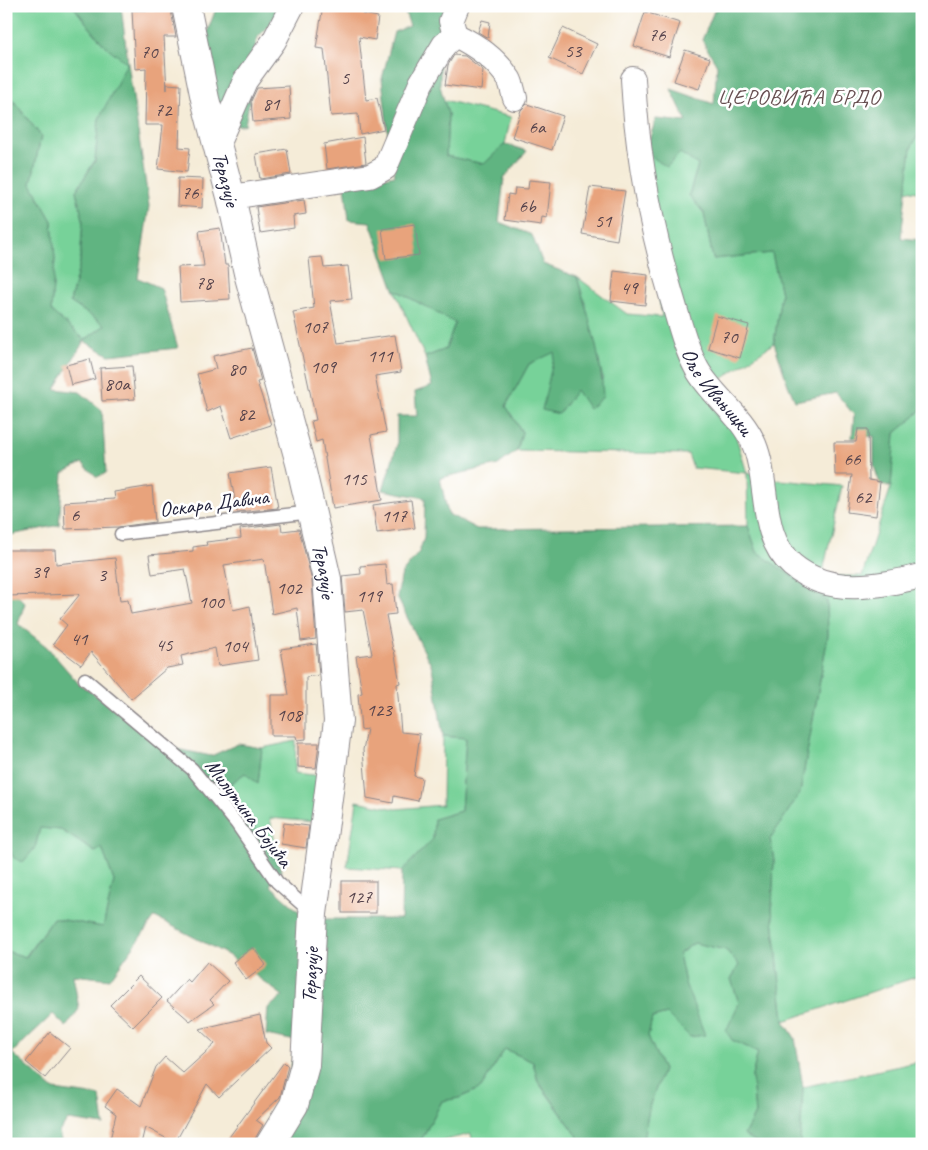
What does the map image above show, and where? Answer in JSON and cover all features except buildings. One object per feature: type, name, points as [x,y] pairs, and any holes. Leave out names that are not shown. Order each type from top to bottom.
[{"type":"street","name":"Теразије","points":[[186,6],[205,99],[248,273],[300,463],[327,579],[338,721],[313,914],[305,1065],[294,1105],[270,1144]]},
{"type":"street","points":[[217,145],[245,82],[274,41],[292,6]]},
{"type":"street","points":[[457,6],[451,21],[455,35],[471,43],[493,60],[510,80],[515,98]]},
{"type":"street","points":[[231,198],[370,176],[385,168],[421,83],[444,45],[455,35]]},
{"type":"street","name":"Оље Ивањицки","points":[[633,79],[638,148],[646,193],[660,256],[684,339],[705,381],[749,434],[754,445],[759,460],[770,528],[775,542],[791,564],[806,575],[823,582],[857,587],[875,586],[922,576]]},
{"type":"lane","name":"Оскара Давича","points":[[121,534],[312,512]]},
{"type":"lane","name":"Милутина Бојића","points":[[86,678],[192,769],[237,824],[276,882],[313,914]]},
{"type":"green space","points":[[6,6],[73,6],[103,44],[128,63],[99,119],[95,160],[76,191],[83,219],[80,263],[70,302],[105,325],[85,340],[51,311],[55,259],[52,221],[31,184],[41,136],[6,91]]},
{"type":"green space","points":[[73,6],[121,6],[149,206],[138,278],[161,288],[178,348],[109,355],[84,341],[55,389],[80,392],[102,410],[106,473],[97,477],[82,463],[63,473],[59,525],[6,536],[6,91],[41,136],[31,184],[52,221],[55,259],[51,311],[85,340],[105,325],[70,302],[80,263],[83,219],[76,191],[95,161],[99,119],[127,63],[103,44]]},
{"type":"green space","points":[[217,6],[284,6],[280,15],[258,37],[251,62],[250,97],[245,125],[217,125],[203,43]]},
{"type":"green space","points":[[403,6],[448,6],[441,31],[440,86],[448,114],[446,156],[484,164],[505,144],[527,151],[504,178],[499,222],[532,235],[543,264],[577,277],[594,336],[602,382],[603,397],[589,409],[576,390],[559,414],[542,410],[555,352],[529,364],[506,406],[522,432],[517,451],[498,465],[440,478],[448,514],[477,529],[748,526],[757,552],[827,601],[828,635],[800,793],[770,839],[774,860],[772,909],[784,1021],[795,1038],[803,1087],[800,1144],[758,1144],[744,1135],[755,1114],[752,1076],[758,1052],[732,1040],[726,1031],[739,1003],[731,979],[739,965],[726,950],[694,943],[679,954],[685,983],[705,1035],[690,1037],[667,1014],[652,1018],[648,1036],[663,1070],[650,1104],[642,1144],[579,1144],[579,1138],[538,1081],[533,1062],[505,1049],[481,1088],[459,1098],[442,1101],[419,1144],[276,1144],[296,1041],[266,1035],[268,1008],[283,996],[228,955],[155,917],[110,979],[73,975],[79,1009],[66,1027],[53,1014],[12,1053],[54,1090],[100,1096],[104,1125],[68,1120],[59,1132],[62,1144],[6,1144],[6,951],[26,957],[53,918],[103,927],[114,881],[102,848],[95,852],[61,830],[40,828],[35,848],[23,862],[14,858],[6,845],[6,596],[12,590],[25,603],[18,624],[47,647],[79,684],[177,749],[211,756],[238,744],[262,748],[258,784],[245,773],[230,784],[242,809],[281,871],[270,885],[304,916],[322,919],[401,919],[402,871],[433,839],[434,819],[461,811],[466,738],[443,736],[432,667],[397,597],[402,573],[419,552],[424,538],[425,498],[383,490],[397,445],[397,416],[417,416],[415,392],[432,386],[425,357],[446,349],[455,323],[394,289],[370,222],[349,220],[345,185],[395,175],[382,79],[394,32],[410,26]]},
{"type":"green space","points":[[716,6],[922,6],[922,128],[911,148],[901,238],[922,240],[922,408],[895,433],[891,487],[880,484],[874,466],[874,436],[852,438],[854,415],[836,393],[795,401],[774,343],[781,294],[772,253],[713,259],[704,213],[689,195],[698,165],[680,153],[667,167],[645,152],[656,119],[687,122],[671,89],[714,104],[717,65],[702,40]]},
{"type":"green space","points":[[444,100],[511,117],[505,144],[484,164],[446,156],[448,114]]},
{"type":"green space","points":[[922,128],[922,193],[906,190],[911,148]]},
{"type":"green space","points":[[645,152],[680,152],[698,165],[689,195],[704,213],[713,259],[772,253],[781,294],[774,343],[719,381],[747,473],[693,468],[688,454],[517,451],[522,432],[506,406],[529,364],[555,351],[576,390],[603,379],[586,306],[577,277],[627,314],[662,317],[637,167]]},
{"type":"green space","points":[[394,289],[455,323],[446,349],[425,357]]},
{"type":"green space","points":[[922,408],[922,909],[920,910],[922,914],[922,975],[784,1021],[772,909],[774,860],[770,839],[800,793],[828,635],[827,601],[757,552],[748,526],[747,473],[770,479],[842,486],[822,576],[862,576],[891,487],[895,433]]},
{"type":"green space","points":[[443,736],[466,738],[461,811],[434,819],[433,839],[402,871],[347,867],[357,801],[396,809],[442,805]]},
{"type":"green space","points":[[296,741],[295,773],[323,776],[315,822],[270,818],[281,871],[242,809],[230,784],[245,773],[258,784],[262,748]]},
{"type":"green space","points":[[40,828],[61,830],[95,852],[102,848],[114,881],[103,927],[53,918],[25,957],[6,951],[6,845],[14,858],[35,848]]},
{"type":"green space","points":[[694,943],[726,950],[739,965],[731,979],[739,1003],[732,1040],[758,1052],[752,1076],[755,1114],[744,1135],[758,1144],[642,1144],[650,1104],[663,1070],[648,1036],[652,1018],[667,1014],[690,1037],[685,983],[679,954]]},
{"type":"green space","points":[[505,1049],[533,1062],[538,1082],[579,1138],[579,1144],[473,1144],[471,1134],[428,1144],[419,1144],[442,1101],[459,1098],[481,1088]]},
{"type":"green space","points":[[922,1061],[922,1144],[800,1144],[803,1087]]},
{"type":"district","name":"ЦЕРОВИЋА БРДО","points":[[799,97]]}]
